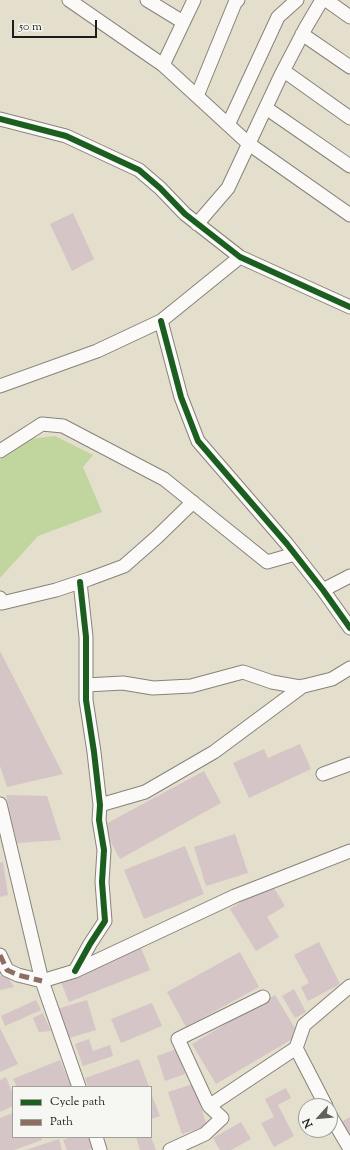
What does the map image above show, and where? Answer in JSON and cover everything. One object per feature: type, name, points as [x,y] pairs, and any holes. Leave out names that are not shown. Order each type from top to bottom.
[{"type":"street","points":[[69,0],[163,65],[249,144],[350,215]]},
{"type":"street","points":[[147,0],[183,22]]},
{"type":"street","points":[[163,65],[194,0]]},
{"type":"street","points":[[228,125],[278,17],[297,0]]},
{"type":"street","points":[[197,224],[228,188],[302,34],[322,0]]},
{"type":"street","points":[[326,0],[350,17]]},
{"type":"street","points":[[197,96],[234,1]]},
{"type":"street","points":[[302,34],[350,67]]},
{"type":"street","points":[[284,71],[350,118]]},
{"type":"street","points":[[266,108],[350,166]]},
{"type":"street","points":[[0,120],[66,136],[139,170],[160,188],[185,214],[240,257],[350,307]]},
{"type":"street","points":[[0,386],[97,351],[161,321],[240,257]]},
{"type":"street","points":[[161,321],[182,397],[198,441],[295,554],[350,628]]},
{"type":"street","points":[[0,451],[42,424],[63,426],[164,480],[267,562],[295,554]]},
{"type":"street","points":[[0,598],[2,603],[56,590],[124,566],[193,502]]},
{"type":"street","points":[[323,590],[350,576]]},
{"type":"street","points":[[75,971],[105,921],[102,882],[104,850],[99,820],[100,806],[94,752],[86,700],[86,636],[80,582]]},
{"type":"street","points":[[86,685],[123,683],[153,688],[191,686],[243,672],[272,682],[300,687],[332,680],[350,668]]},
{"type":"street","points":[[100,806],[145,792],[214,752],[303,686]]},
{"type":"street","points":[[323,774],[350,764]]},
{"type":"street","points":[[0,804],[42,981],[79,1086]]},
{"type":"street","points":[[0,955],[7,970],[18,975],[42,981],[75,971],[235,896],[350,851]]},
{"type":"street","points":[[209,1106],[296,1048],[304,1024],[350,986]]},
{"type":"street","points":[[170,1150],[205,1134],[222,1118],[209,1106],[178,1039],[263,997]]},
{"type":"street","points":[[296,1048],[322,1098]]},
{"type":"street","points":[[338,1129],[350,1149]]},
{"type":"street","points":[[96,1138],[100,1150]]},
{"type":"green space","points":[[55,436],[93,455],[83,467],[102,512],[38,536],[0,578],[0,460],[30,439]]},
{"type":"building","points":[[73,213],[94,259],[72,271],[50,224]]},
{"type":"building","points":[[0,651],[63,774],[7,787],[0,766]]},
{"type":"building","points":[[300,744],[311,769],[249,798],[233,763],[264,749],[268,758]]},
{"type":"building","points":[[204,771],[221,803],[120,859],[102,826]]},
{"type":"building","points":[[6,795],[47,796],[61,840],[17,843]]},
{"type":"building","points":[[235,834],[248,873],[206,886],[194,847]]},
{"type":"building","points":[[185,846],[204,894],[144,919],[124,870]]},
{"type":"building","points":[[3,862],[8,895],[0,897],[0,863]]},
{"type":"building","points":[[271,883],[285,906],[267,917],[279,937],[256,951],[230,909]]},
{"type":"building","points":[[319,942],[340,984],[308,1001],[301,987],[309,983],[294,955]]},
{"type":"building","points":[[141,948],[150,970],[69,1002],[60,980]]},
{"type":"building","points":[[240,952],[259,987],[186,1027],[167,992]]},
{"type":"building","points":[[5,973],[14,987],[0,990],[0,976]]},
{"type":"building","points":[[294,989],[306,1012],[295,1018],[282,996]]},
{"type":"building","points":[[275,995],[299,1035],[216,1084],[192,1044]]},
{"type":"building","points":[[36,1000],[41,1010],[5,1026],[1,1016]]},
{"type":"building","points":[[87,1000],[96,1030],[66,1039],[57,1009]]},
{"type":"building","points":[[152,1003],[162,1026],[121,1043],[111,1019]]},
{"type":"building","points":[[43,1013],[51,1031],[39,1032],[33,1018]]},
{"type":"building","points":[[0,1028],[18,1064],[0,1072]]},
{"type":"building","points":[[89,1039],[93,1051],[110,1045],[113,1056],[83,1066],[75,1044]]},
{"type":"building","points":[[177,1049],[185,1074],[165,1081],[157,1056]]},
{"type":"building","points":[[139,1059],[149,1086],[88,1086],[85,1078]]},
{"type":"building","points":[[60,1060],[71,1086],[16,1086],[13,1079]]},
{"type":"building","points":[[6,1077],[12,1092],[12,1106],[0,1112],[0,1080]]},
{"type":"building","points":[[193,1084],[207,1126],[182,1134],[168,1092]]},
{"type":"building","points":[[286,1088],[291,1098],[278,1105],[294,1136],[274,1147],[261,1123],[274,1117],[265,1099]]},
{"type":"building","points":[[152,1096],[160,1116],[152,1119]]},
{"type":"building","points":[[12,1113],[12,1138],[41,1138],[42,1140],[14,1150],[0,1150],[0,1118]]},
{"type":"building","points":[[350,1117],[350,1142],[339,1123]]},
{"type":"building","points":[[241,1122],[251,1139],[231,1150],[220,1150],[213,1138]]},
{"type":"building","points":[[68,1138],[92,1138],[96,1147],[88,1150],[67,1150],[63,1140]]},
{"type":"building","points":[[136,1138],[151,1138],[156,1150],[140,1150]]},
{"type":"building","points":[[59,1139],[62,1150],[26,1150]]},
{"type":"marked path","points":[[0,955],[7,970],[18,975],[42,981]]},
{"type":"cycle path","points":[[0,119],[66,136],[139,170],[160,188],[185,214],[240,257],[350,307]]},
{"type":"cycle path","points":[[161,321],[181,397],[198,441],[287,544],[350,628]]},
{"type":"cycle path","points":[[75,971],[105,921],[102,882],[104,850],[99,820],[100,805],[94,752],[86,700],[86,637],[80,582]]}]
